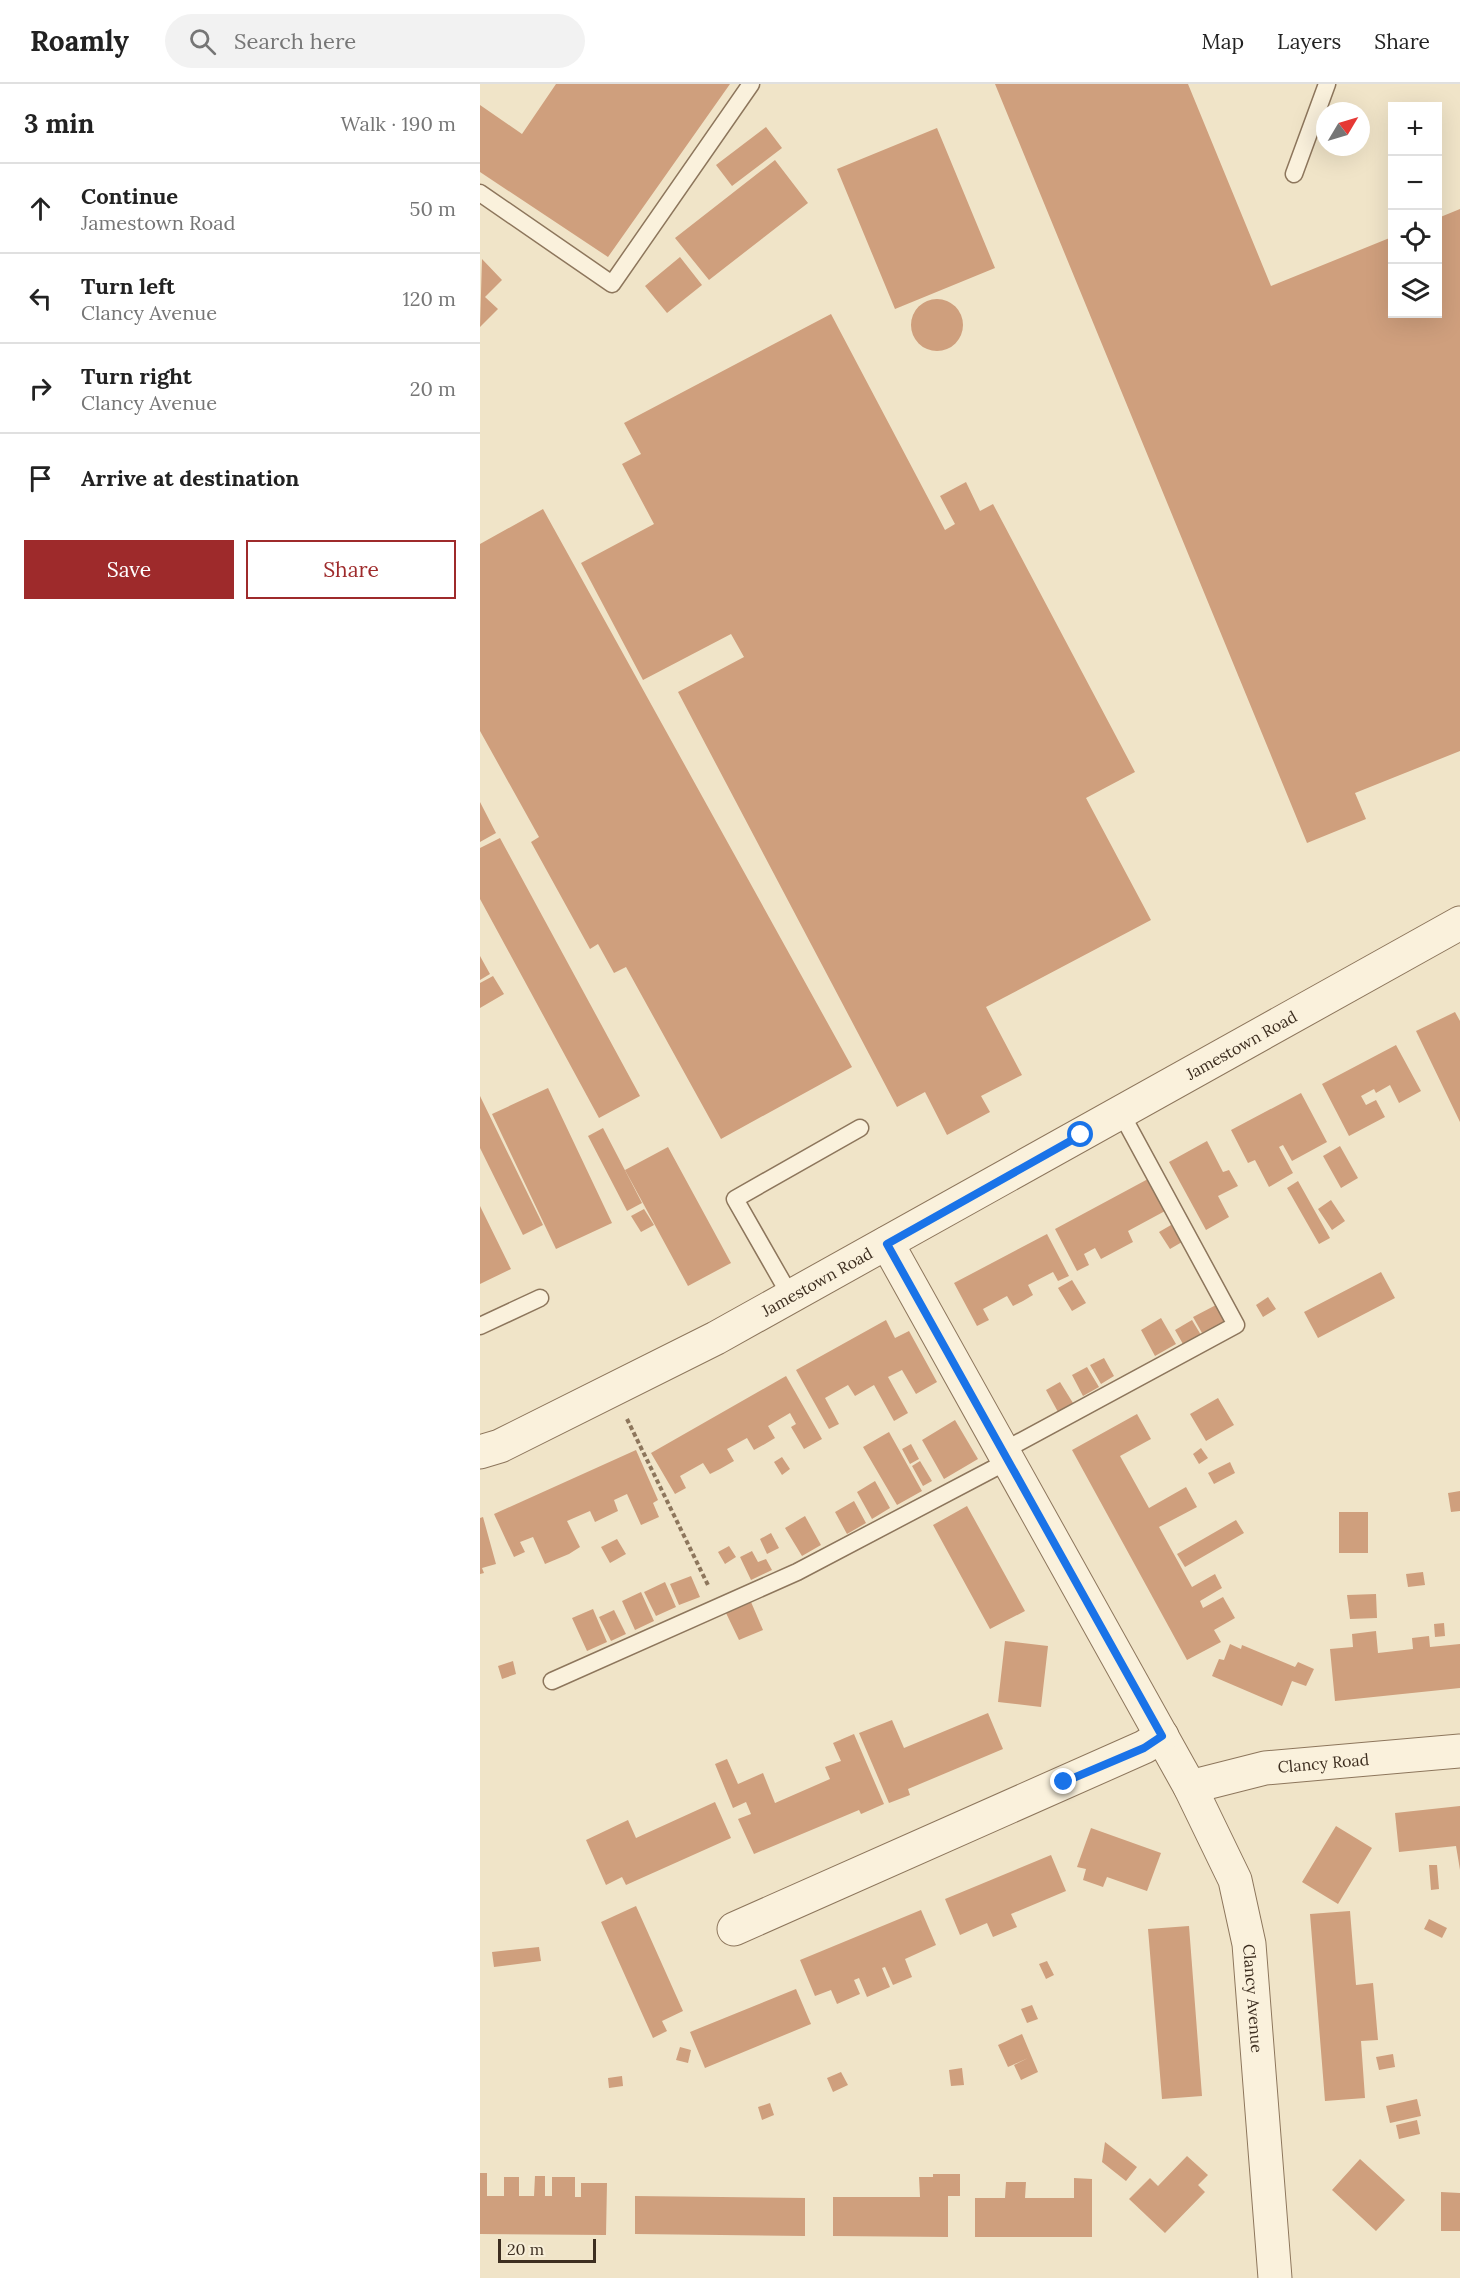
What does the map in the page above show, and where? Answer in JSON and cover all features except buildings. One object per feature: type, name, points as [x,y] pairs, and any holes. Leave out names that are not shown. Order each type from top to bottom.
[{"type":"street","name":"Jamestown Road","points":[[480,1452],[500,1446],[716,1338],[1460,923]]},
{"type":"street","name":"Clancy Avenue","points":[[887,1244],[1190,1787],[1235,1880],[1249,1944],[1275,2278]]},
{"type":"street","points":[[734,1929],[1144,1748],[1162,1736]]},
{"type":"street","name":"Clancy Road","points":[[1190,1787],[1265,1768],[1460,1751]]},
{"type":"lane","points":[[480,193],[612,284],[751,84]]},
{"type":"lane","points":[[1294,174],[1327,84]]},
{"type":"lane","points":[[552,1681],[797,1572],[1236,1325],[1121,1113]]},
{"type":"lane","points":[[791,1297],[735,1199],[860,1128]]},
{"type":"lane","points":[[480,1326],[540,1299]]},
{"type":"path","points":[[613,1390],[719,1607]]},
{"type":"route","points":[[1064,1782],[1144,1748],[1162,1736],[887,1244],[1081,1135]]}]
